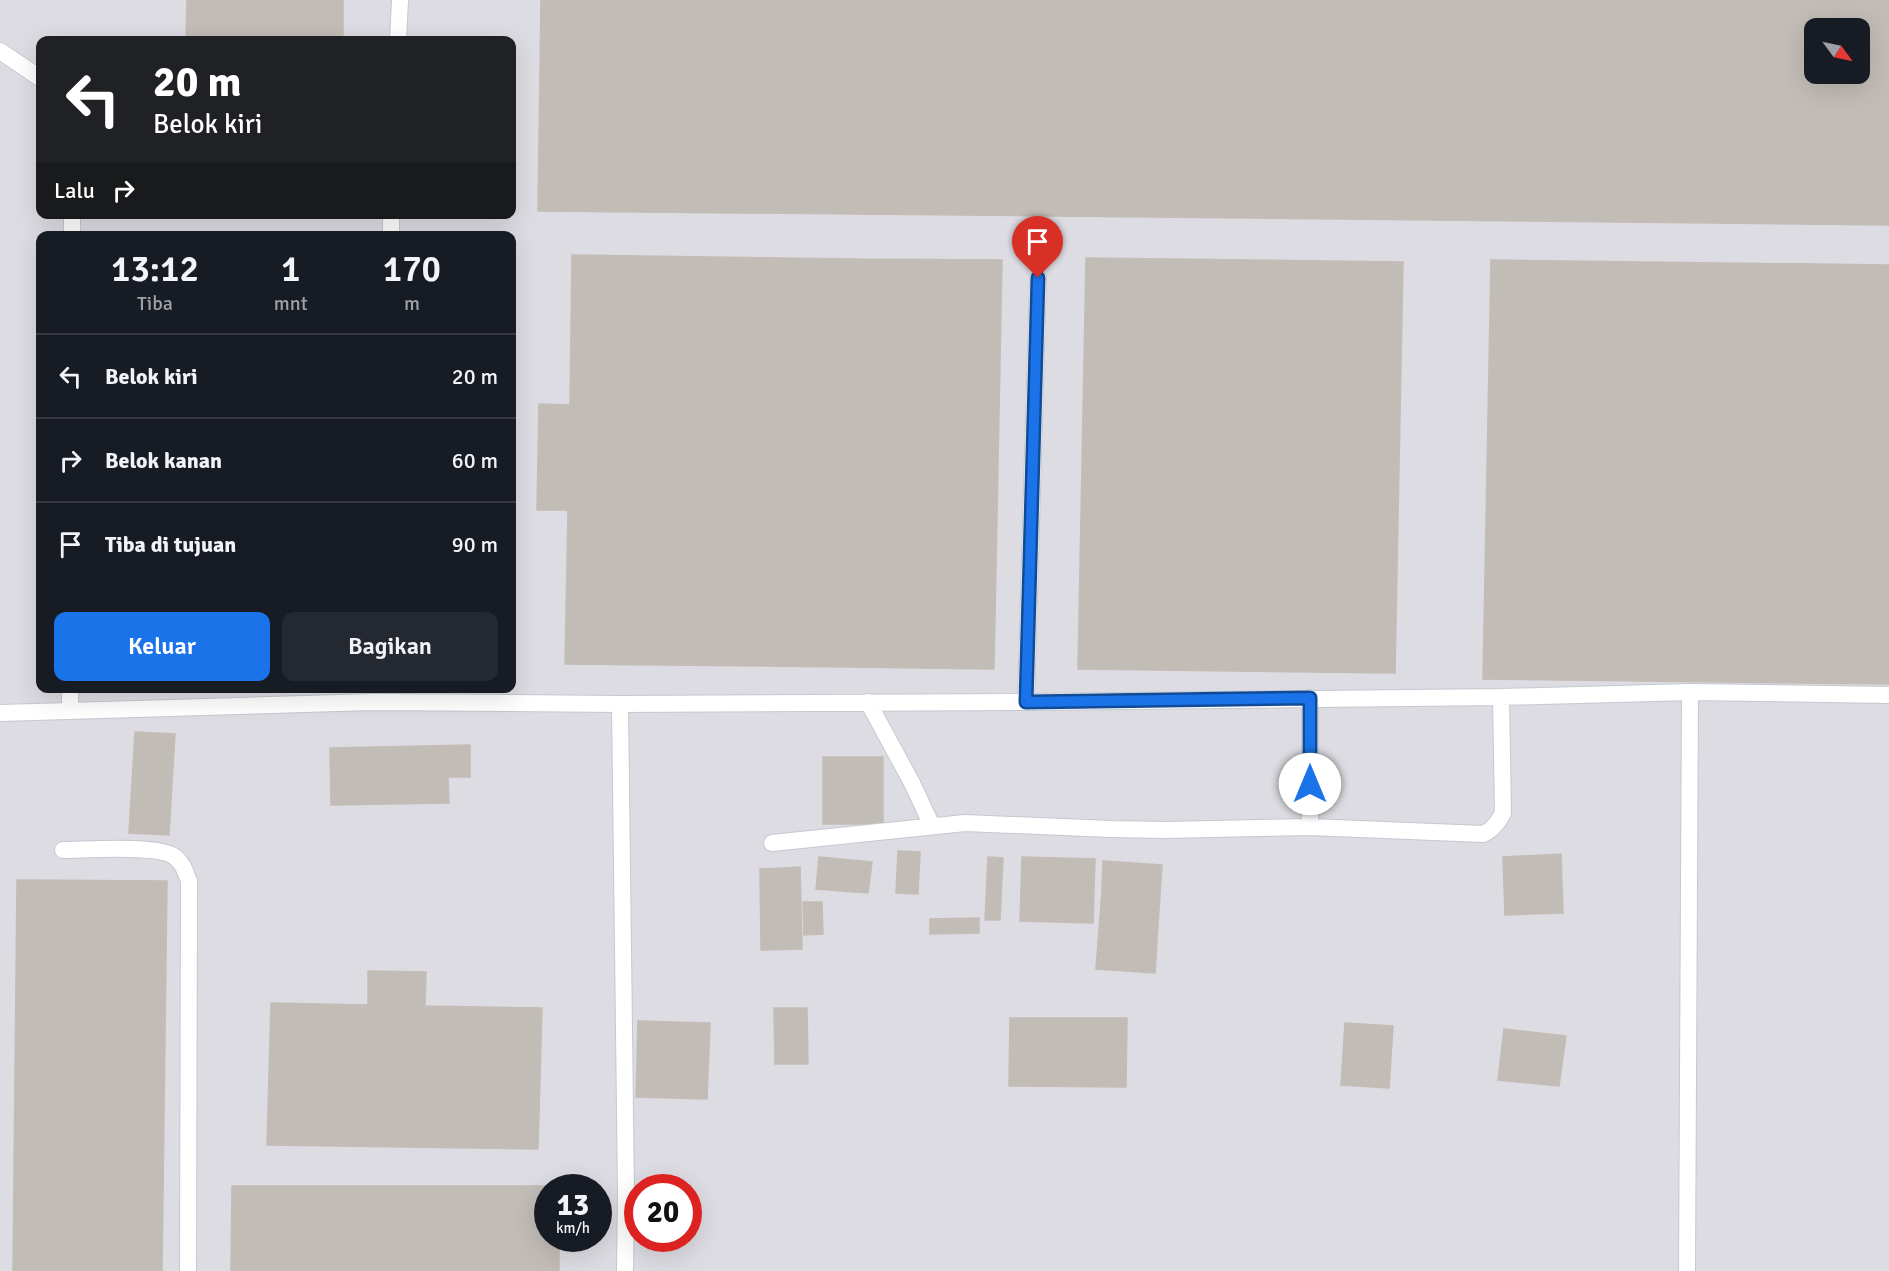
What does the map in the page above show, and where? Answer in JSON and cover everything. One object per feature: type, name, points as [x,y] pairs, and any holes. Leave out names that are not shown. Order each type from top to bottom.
[{"type":"lane","points":[[398,36],[400,0]]},
{"type":"lane","points":[[0,51],[36,75]]},
{"type":"lane","points":[[1026,702],[1038,278]]},
{"type":"lane","points":[[0,713],[372,695],[620,704],[1501,697],[1690,692],[1889,695]]},
{"type":"lane","points":[[1687,1271],[1690,692]]},
{"type":"lane","points":[[70,693],[70,710]]},
{"type":"lane","points":[[772,843],[965,823],[1165,830],[1310,827],[1483,834],[1489,831],[1503,813],[1501,697]]},
{"type":"lane","points":[[1310,698],[1310,827]]},
{"type":"lane","points":[[868,702],[912,783],[932,826]]},
{"type":"lane","points":[[620,704],[625,1271]]},
{"type":"lane","points":[[63,850],[157,849],[173,855],[183,865],[189,881],[188,1271]]},
{"type":"shaded area","points":[[0,0],[1889,0],[1889,1271],[0,1271]]},
{"type":"building","points":[[187,0],[343,0],[343,36],[186,36]]},
{"type":"building","points":[[541,0],[858,0],[855,214],[538,211]]},
{"type":"building","points":[[858,0],[1059,0],[1056,216],[855,214]]},
{"type":"building","points":[[1059,0],[1889,0],[1889,225],[1056,216]]},
{"type":"building","points":[[572,255],[857,259],[849,667],[565,664],[568,510],[537,510],[539,404],[570,405]]},
{"type":"building","points":[[1086,258],[1403,262],[1395,673],[1078,669]]},
{"type":"building","points":[[857,259],[1002,260],[994,669],[849,667]]},
{"type":"building","points":[[1491,260],[1889,265],[1889,684],[1483,679]]},
{"type":"building","points":[[135,732],[175,734],[169,835],[129,833]]},
{"type":"building","points":[[470,745],[470,777],[448,777],[449,803],[331,805],[330,748]]},
{"type":"building","points":[[823,757],[883,757],[883,824],[823,824]]},
{"type":"building","points":[[898,851],[920,852],[918,894],[896,893]]},
{"type":"building","points":[[1561,854],[1563,913],[1505,915],[1503,857]]},
{"type":"building","points":[[819,857],[872,862],[868,893],[816,889]]},
{"type":"building","points":[[988,857],[1003,858],[1000,920],[985,920]]},
{"type":"building","points":[[1022,857],[1095,859],[1093,923],[1020,921]]},
{"type":"building","points":[[1103,861],[1162,865],[1160,894],[1102,890]]},
{"type":"building","points":[[800,867],[802,949],[761,950],[760,869]]},
{"type":"building","points":[[17,880],[167,881],[162,1271],[13,1271]]},
{"type":"building","points":[[1102,890],[1160,894],[1155,973],[1096,969]]},
{"type":"building","points":[[803,902],[822,902],[823,934],[804,935]]},
{"type":"building","points":[[979,918],[979,933],[930,934],[930,919]]},
{"type":"building","points":[[368,971],[426,972],[425,1006],[542,1008],[538,1149],[267,1145],[271,1003],[368,1005]]},
{"type":"building","points":[[774,1008],[807,1008],[808,1064],[775,1064]]},
{"type":"building","points":[[1010,1018],[1127,1018],[1126,1087],[1009,1086]]},
{"type":"building","points":[[638,1021],[710,1023],[707,1099],[636,1097]]},
{"type":"building","points":[[1345,1023],[1393,1026],[1389,1088],[1341,1085]]},
{"type":"building","points":[[1504,1029],[1566,1036],[1559,1086],[1498,1080]]},
{"type":"building","points":[[232,1186],[534,1186],[534,1252],[559,1252],[559,1271],[231,1271]]},
{"type":"route","points":[[1038,278],[1026,702],[1310,698],[1310,784]]}]
